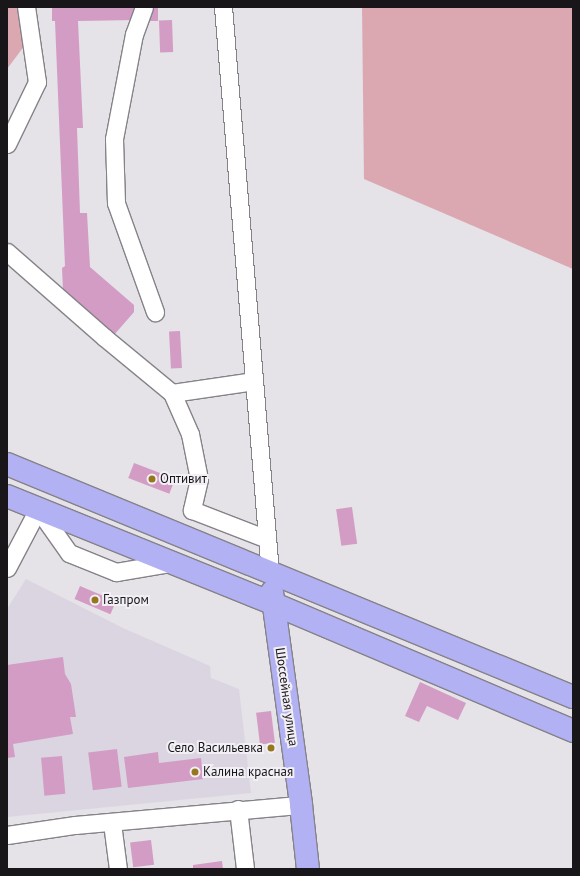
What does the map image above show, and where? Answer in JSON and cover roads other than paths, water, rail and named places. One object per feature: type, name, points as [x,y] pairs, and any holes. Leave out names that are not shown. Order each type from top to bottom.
[{"type":"main road","points":[[7,464],[573,697]]},
{"type":"main road","points":[[7,496],[169,563],[274,604],[573,730]]},
{"type":"main road","name":"Шоссейная улица","points":[[270,573],[301,805],[308,869]]},
{"type":"street","points":[[7,144],[37,82],[26,7]]},
{"type":"street","points":[[144,7],[134,34],[114,139],[116,203],[155,312]]},
{"type":"street","points":[[223,7],[270,573]]},
{"type":"street","points":[[7,252],[104,337],[172,393],[190,434],[199,479],[192,510],[267,540]]},
{"type":"street","points":[[172,393],[254,381]]},
{"type":"street","points":[[7,568],[38,509],[69,553],[110,570],[116,572],[169,563]]},
{"type":"street","points":[[7,835],[75,825],[301,805]]},
{"type":"street","points":[[238,810],[245,869]]},
{"type":"street","points":[[112,822],[118,869]]},
{"type":"place","name":"Оптивит","points":[[152,479]]},
{"type":"place","name":"Газпром","points":[[95,600]]},
{"type":"place","name":"Село Васильевка","points":[[271,748]]},
{"type":"place","name":"Калина красная","points":[[195,772]]}]
